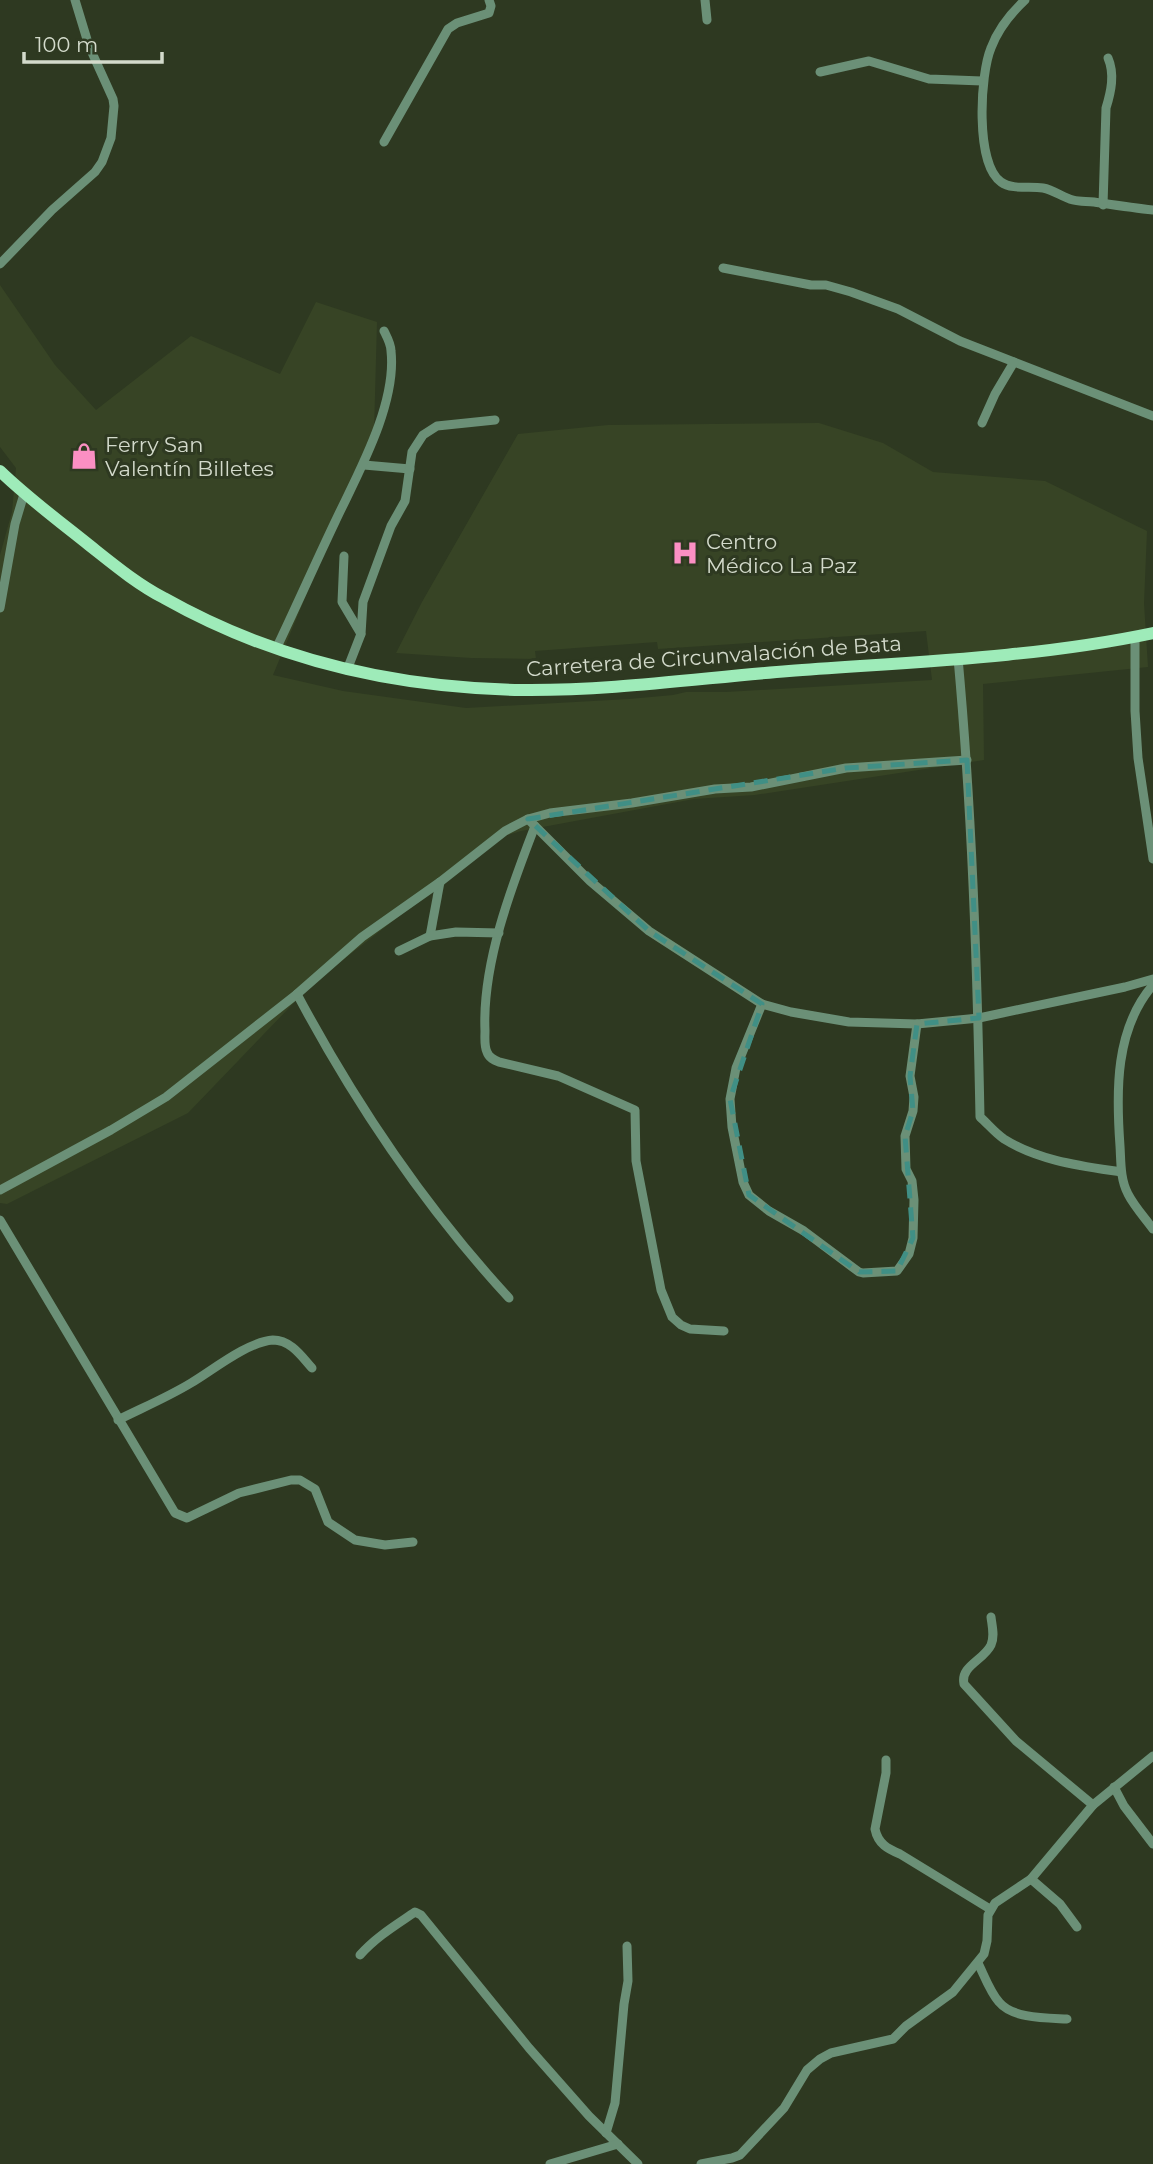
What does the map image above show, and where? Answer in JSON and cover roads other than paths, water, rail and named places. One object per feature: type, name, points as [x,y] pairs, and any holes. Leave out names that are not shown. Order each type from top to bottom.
[{"type":"main road","name":"Carretera de Circunvalación de Bata","points":[[0,471],[24,494],[161,597],[227,630],[276,649],[347,670],[393,680],[523,690],[678,683],[1053,649],[1153,632]]},
{"type":"street","points":[[0,264],[52,210],[95,172],[109,147],[113,99],[89,47],[75,0]]},
{"type":"street","points":[[384,142],[448,29],[457,23],[489,13],[489,0]]},
{"type":"street","points":[[705,0],[707,20]]},
{"type":"street","points":[[1025,0],[1007,18],[999,31],[986,61],[982,81],[982,129],[988,164],[995,177],[1010,186],[1044,188],[1070,200],[1153,210]]},
{"type":"street","points":[[1103,205],[1106,108],[1112,67],[1108,58]]},
{"type":"street","points":[[820,72],[869,61],[929,79],[982,81]]},
{"type":"street","points":[[723,268],[811,285],[826,285],[851,292],[898,309],[960,341],[1153,416]]},
{"type":"street","points":[[276,649],[364,466],[383,411],[391,376],[391,349],[384,331]]},
{"type":"street","points":[[982,423],[1014,362]]},
{"type":"street","points":[[347,670],[361,634],[363,602],[391,526],[405,501],[412,452],[423,435],[437,426],[495,420]]},
{"type":"street","points":[[364,466],[410,469]]},
{"type":"street","points":[[0,608],[15,524],[24,494]]},
{"type":"street","points":[[344,556],[342,602],[361,634]]},
{"type":"street","points":[[1135,636],[1138,758],[1153,859]]},
{"type":"street","points":[[958,658],[974,873],[980,1116],[1004,1138],[1028,1150],[1068,1164],[1121,1172]]},
{"type":"street","points":[[0,1190],[151,1107],[298,994],[362,937],[440,883],[505,831],[532,823],[550,813],[715,789],[751,787],[846,768],[967,760]]},
{"type":"street","points":[[532,823],[499,933],[487,988],[484,1016],[486,1051],[490,1058],[499,1062],[558,1076],[635,1110],[636,1161],[661,1290],[672,1317],[681,1325],[690,1329],[724,1331]]},
{"type":"street","points":[[532,823],[590,881],[649,931],[762,1004],[791,1012],[849,1022],[917,1024],[979,1018],[1153,979]]},
{"type":"street","points":[[430,936],[440,883]]},
{"type":"street","points":[[399,951],[430,936],[456,932],[499,933]]},
{"type":"street","points":[[1153,985],[1135,1014],[1122,1052],[1117,1107],[1121,1172],[1127,1193],[1153,1229]]},
{"type":"street","points":[[298,994],[321,1039],[409,1172],[471,1257],[509,1298]]},
{"type":"street","points":[[762,1004],[736,1068],[730,1099],[732,1127],[743,1182],[749,1195],[769,1211],[804,1231],[863,1273],[897,1271],[909,1254],[913,1238],[914,1199],[912,1181],[906,1169],[905,1136],[913,1111],[914,1097],[909,1076],[917,1024]]},
{"type":"street","points":[[0,1220],[168,1505],[182,1517],[194,1516],[220,1500],[239,1493],[300,1480],[315,1489],[328,1522],[355,1541],[385,1545],[413,1542]]},
{"type":"street","points":[[118,1420],[192,1383],[242,1351],[273,1340],[296,1350],[312,1368]]},
{"type":"street","points":[[991,1617],[991,1645],[965,1671],[962,1678],[964,1684],[1016,1741],[1093,1805]]},
{"type":"street","points":[[701,2164],[740,2155],[784,2108],[807,2070],[814,2064],[831,2053],[893,2039],[906,2026],[953,1992],[984,1955],[990,1909],[995,1903],[1031,1879],[1093,1805],[1153,1756]]},
{"type":"street","points":[[886,1760],[876,1837],[885,1847],[990,1909]]},
{"type":"street","points":[[1115,1787],[1124,1806],[1153,1844]]},
{"type":"street","points":[[1031,1879],[1060,1904],[1077,1927]]},
{"type":"street","points":[[360,1955],[370,1943],[415,1912],[421,1915],[529,2048],[638,2164]]},
{"type":"street","points":[[606,2133],[615,2102],[628,1981],[627,1947]]},
{"type":"street","points":[[978,1963],[998,2002],[1006,2008],[1045,2018],[1067,2020]]},
{"type":"street","points":[[550,2164],[618,2144]]},
{"type":"place","name":"Ferry San Valentín Billetes","points":[[84,456]]},
{"type":"place","name":"Centro Médico La Paz","points":[[685,553]]}]
